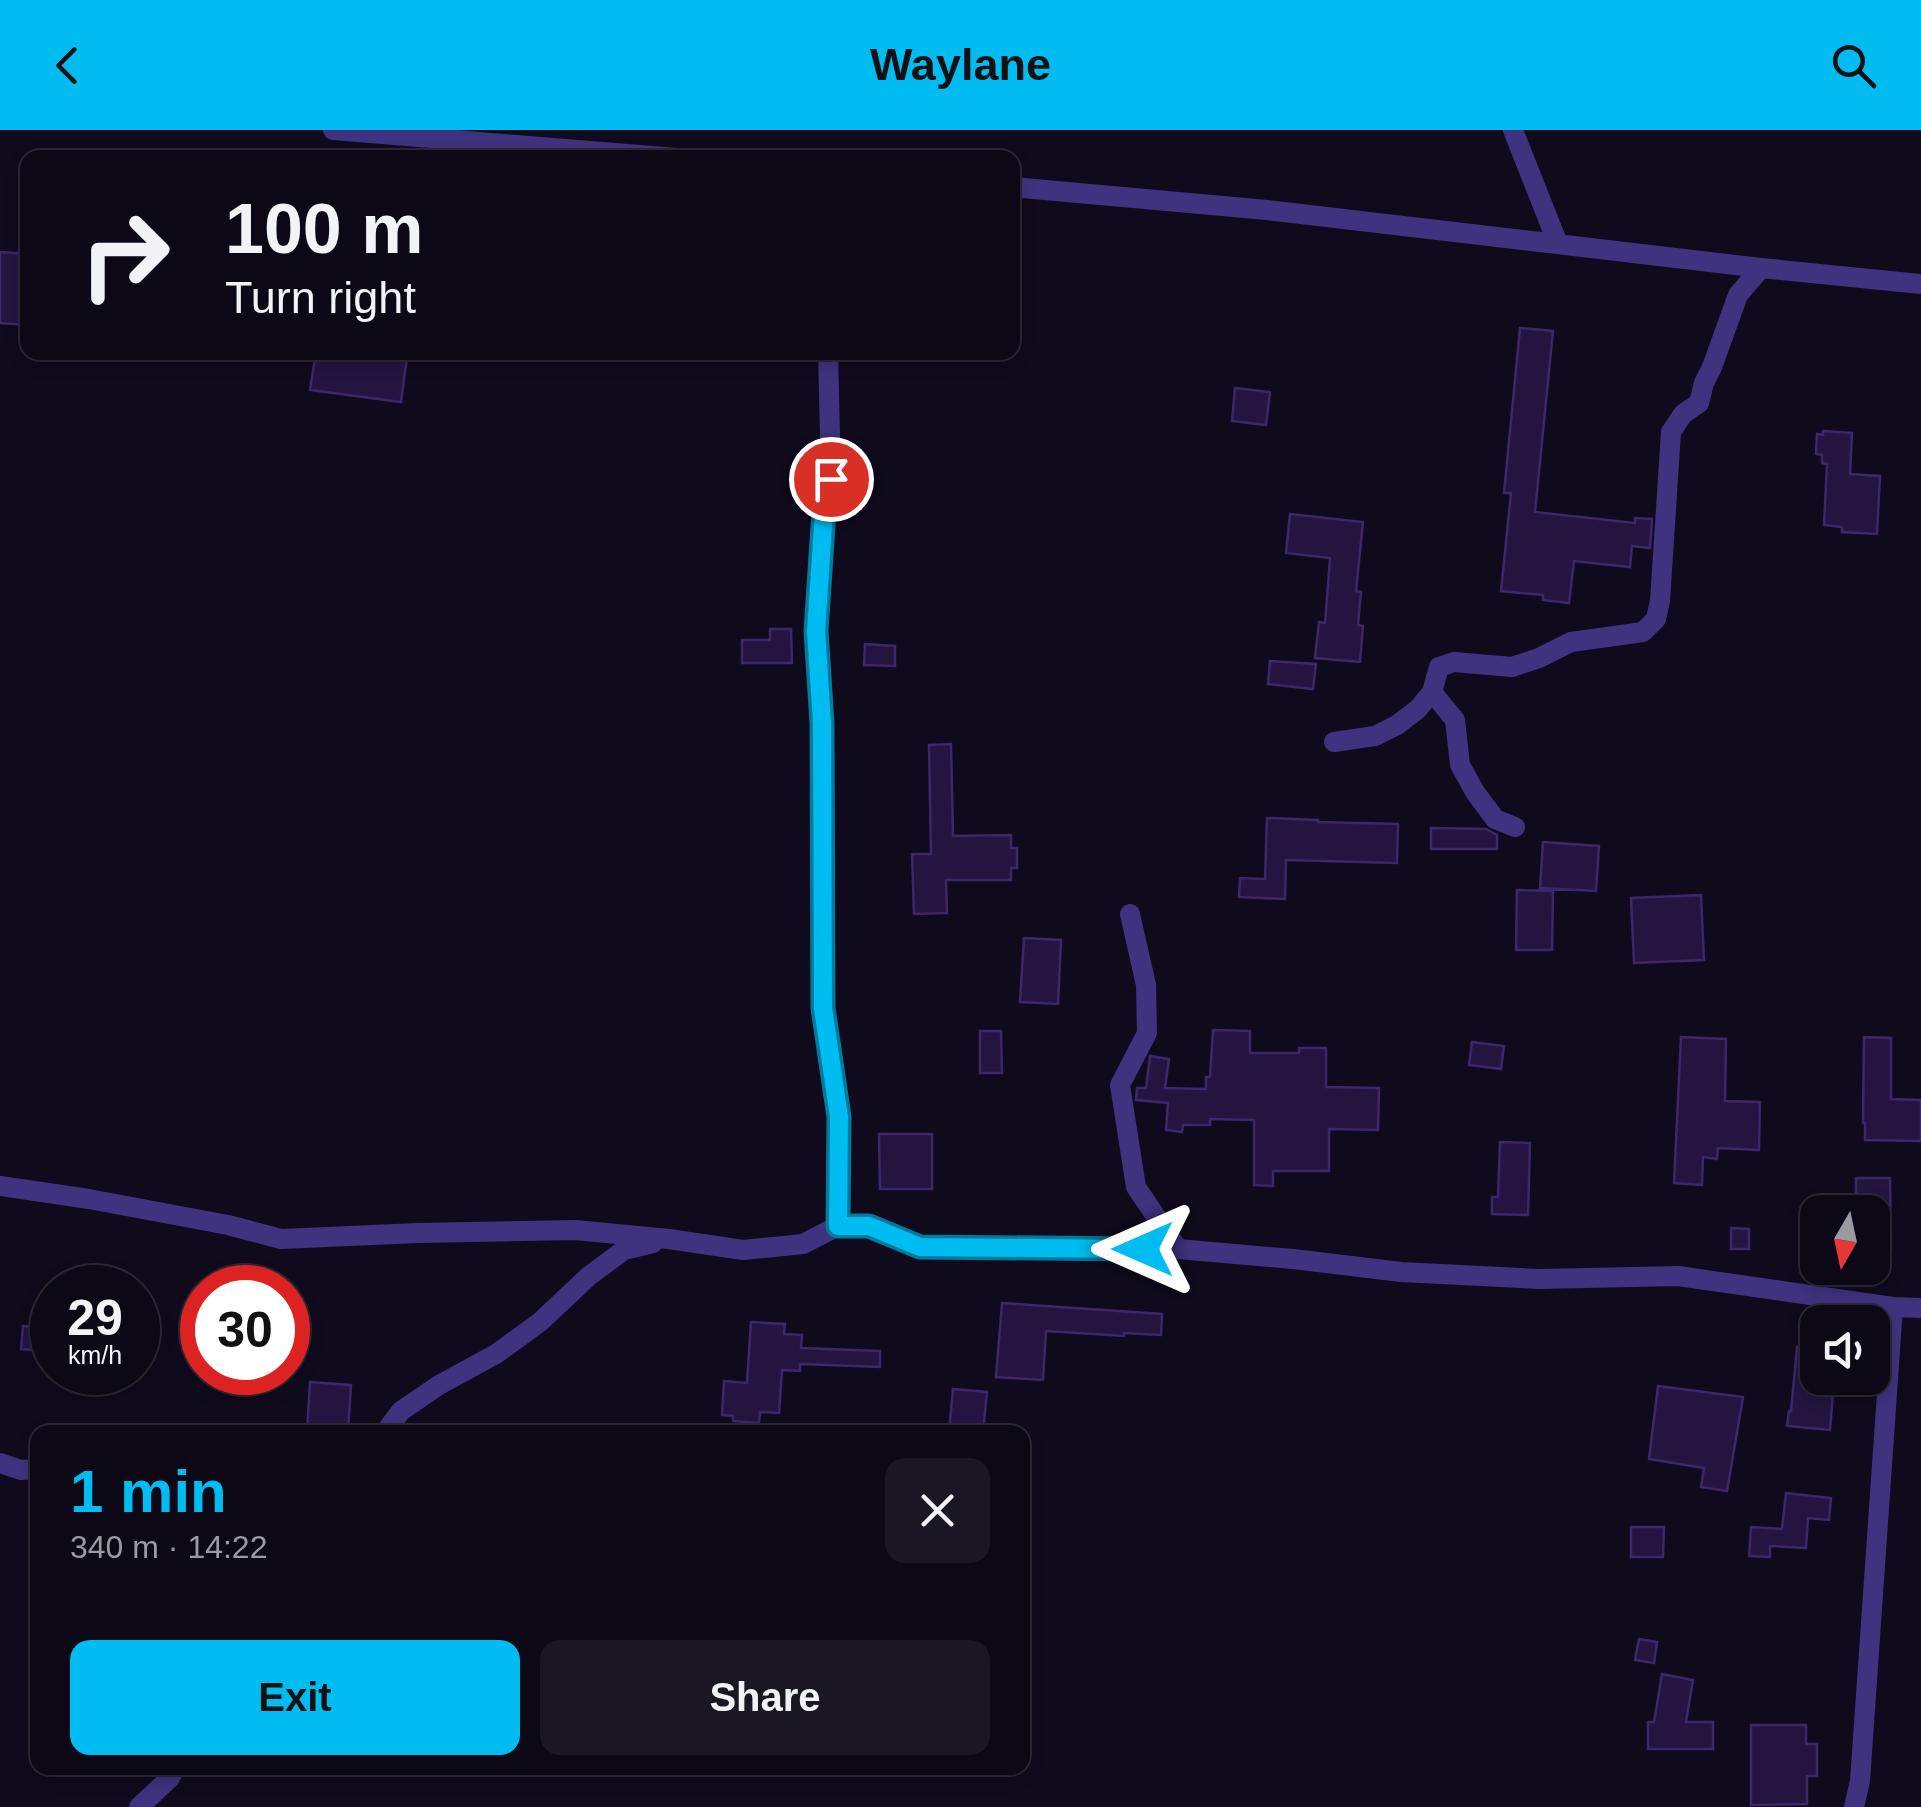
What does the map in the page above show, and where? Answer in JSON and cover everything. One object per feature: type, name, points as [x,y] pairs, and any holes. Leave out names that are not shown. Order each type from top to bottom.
[{"type":"street","points":[[334,130],[432,133],[598,150]]},
{"type":"street","points":[[1513,130],[1558,244]]},
{"type":"street","points":[[1020,188],[1267,210],[1921,284]]},
{"type":"street","points":[[1334,742],[1375,736],[1397,725],[1432,692],[1439,668],[1454,662],[1512,667],[1570,642],[1643,632],[1656,619],[1672,432],[1683,414],[1699,403],[1738,295],[1761,268]]},
{"type":"street","points":[[828,360],[831,479],[824,511],[816,631],[822,723],[823,1008],[839,1117],[838,1226]]},
{"type":"street","points":[[1432,692],[1454,720],[1460,764],[1474,792],[1495,819],[1515,827]]},
{"type":"street","points":[[1130,914],[1146,984],[1147,1033],[1120,1085],[1136,1187],[1178,1249]]},
{"type":"street","points":[[0,1186],[228,1225],[281,1239],[575,1230],[669,1238],[743,1250],[803,1244],[838,1226],[869,1226],[920,1247],[1178,1249],[1401,1272],[1539,1279],[1678,1276],[1921,1308]]},
{"type":"street","points":[[390,1425],[401,1411],[496,1354],[540,1322],[589,1276],[624,1250],[669,1238]]},
{"type":"street","points":[[1854,1807],[1860,1781],[1893,1306]]},
{"type":"street","points":[[0,1463],[30,1469]]},
{"type":"street","points":[[139,1807],[172,1775]]},
{"type":"building","points":[[0,252],[20,253],[20,324],[0,323]]},
{"type":"building","points":[[1520,328],[1553,331],[1535,512],[1635,523],[1635,518],[1652,519],[1650,548],[1632,546],[1630,567],[1574,561],[1569,603],[1543,600],[1543,595],[1501,591],[1511,493],[1504,493]]},
{"type":"building","points":[[315,360],[407,360],[401,402],[310,390]]},
{"type":"building","points":[[1235,388],[1270,392],[1266,425],[1232,421]]},
{"type":"building","points":[[1823,431],[1852,433],[1850,474],[1880,476],[1877,534],[1842,532],[1842,527],[1824,525],[1827,464],[1822,463],[1822,455],[1816,454],[1817,434],[1823,435]]},
{"type":"building","points":[[1290,514],[1363,522],[1356,591],[1361,592],[1358,625],[1363,626],[1360,662],[1315,658],[1319,622],[1325,623],[1330,558],[1286,553]]},
{"type":"building","points":[[770,629],[791,629],[792,663],[742,663],[742,640],[770,640]]},
{"type":"building","points":[[865,644],[895,646],[895,666],[864,665]]},
{"type":"building","points":[[1270,661],[1316,664],[1313,689],[1268,684]]},
{"type":"building","points":[[951,744],[953,836],[1011,835],[1011,848],[1017,848],[1017,868],[1011,868],[1011,880],[946,880],[947,913],[914,914],[912,854],[931,854],[929,745]]},
{"type":"building","points":[[1267,818],[1398,824],[1397,863],[1286,860],[1285,899],[1239,897],[1240,878],[1265,879]]},
{"type":"building","points":[[1431,828],[1486,829],[1497,835],[1497,849],[1431,849]]},
{"type":"building","points":[[1543,842],[1599,846],[1596,891],[1540,888]]},
{"type":"building","points":[[1517,890],[1553,891],[1552,950],[1516,950]]},
{"type":"building","points":[[1701,895],[1704,960],[1634,963],[1631,898]]},
{"type":"building","points":[[1024,938],[1061,940],[1058,1004],[1020,1002]]},
{"type":"building","points":[[1213,1030],[1250,1031],[1250,1053],[1299,1053],[1299,1048],[1326,1048],[1326,1087],[1379,1088],[1378,1130],[1329,1129],[1329,1171],[1273,1171],[1273,1186],[1254,1185],[1254,1120],[1210,1119],[1210,1125],[1183,1125],[1182,1132],[1166,1130],[1168,1103],[1136,1100],[1137,1088],[1146,1088],[1150,1056],[1169,1059],[1165,1088],[1206,1089]]},
{"type":"building","points":[[980,1031],[1001,1031],[1002,1073],[980,1073]]},
{"type":"building","points":[[1681,1037],[1726,1039],[1725,1101],[1760,1102],[1759,1150],[1718,1148],[1717,1159],[1703,1157],[1702,1185],[1674,1183]]},
{"type":"building","points":[[1864,1037],[1891,1038],[1891,1099],[1921,1100],[1921,1141],[1865,1140]]},
{"type":"building","points":[[1472,1042],[1504,1046],[1501,1069],[1469,1065]]},
{"type":"building","points":[[879,1134],[932,1134],[932,1189],[880,1189]]},
{"type":"building","points":[[1500,1142],[1530,1143],[1528,1215],[1492,1214],[1492,1197],[1498,1197]]},
{"type":"building","points":[[1856,1178],[1890,1178],[1891,1249],[1890,1195],[1856,1195]]},
{"type":"building","points":[[1731,1228],[1749,1229],[1749,1249],[1731,1249]]},
{"type":"building","points":[[1002,1303],[1162,1314],[1161,1335],[1046,1331],[1043,1380],[996,1377]]},
{"type":"building","points":[[751,1322],[785,1324],[784,1334],[802,1335],[801,1348],[880,1351],[880,1367],[800,1364],[800,1371],[782,1370],[779,1413],[760,1412],[759,1423],[733,1421],[733,1416],[722,1415],[724,1381],[747,1383]]},
{"type":"building","points":[[23,1326],[30,1326],[30,1350],[21,1349]]},
{"type":"building","points":[[1797,1347],[1800,1347],[1800,1395],[1833,1395],[1830,1430],[1787,1426]]},
{"type":"building","points":[[310,1382],[351,1385],[348,1425],[307,1425]]},
{"type":"building","points":[[1658,1386],[1743,1397],[1727,1491],[1701,1487],[1704,1468],[1649,1459]]},
{"type":"building","points":[[953,1389],[987,1392],[984,1425],[950,1425]]},
{"type":"building","points":[[1786,1493],[1831,1498],[1829,1520],[1808,1518],[1806,1548],[1770,1546],[1770,1557],[1749,1556],[1751,1527],[1782,1529]]},
{"type":"building","points":[[1631,1527],[1664,1527],[1663,1557],[1631,1557]]},
{"type":"building","points":[[1639,1639],[1657,1642],[1654,1663],[1635,1660]]},
{"type":"building","points":[[1662,1674],[1693,1680],[1686,1722],[1713,1722],[1713,1749],[1648,1749],[1648,1722],[1654,1722]]},
{"type":"building","points":[[1751,1725],[1806,1725],[1806,1744],[1817,1744],[1817,1776],[1807,1776],[1807,1804],[1751,1805]]},
{"type":"route","points":[[831,479],[824,511],[816,631],[822,723],[823,1008],[839,1117],[838,1226],[869,1226],[920,1247],[1143,1249]]}]
